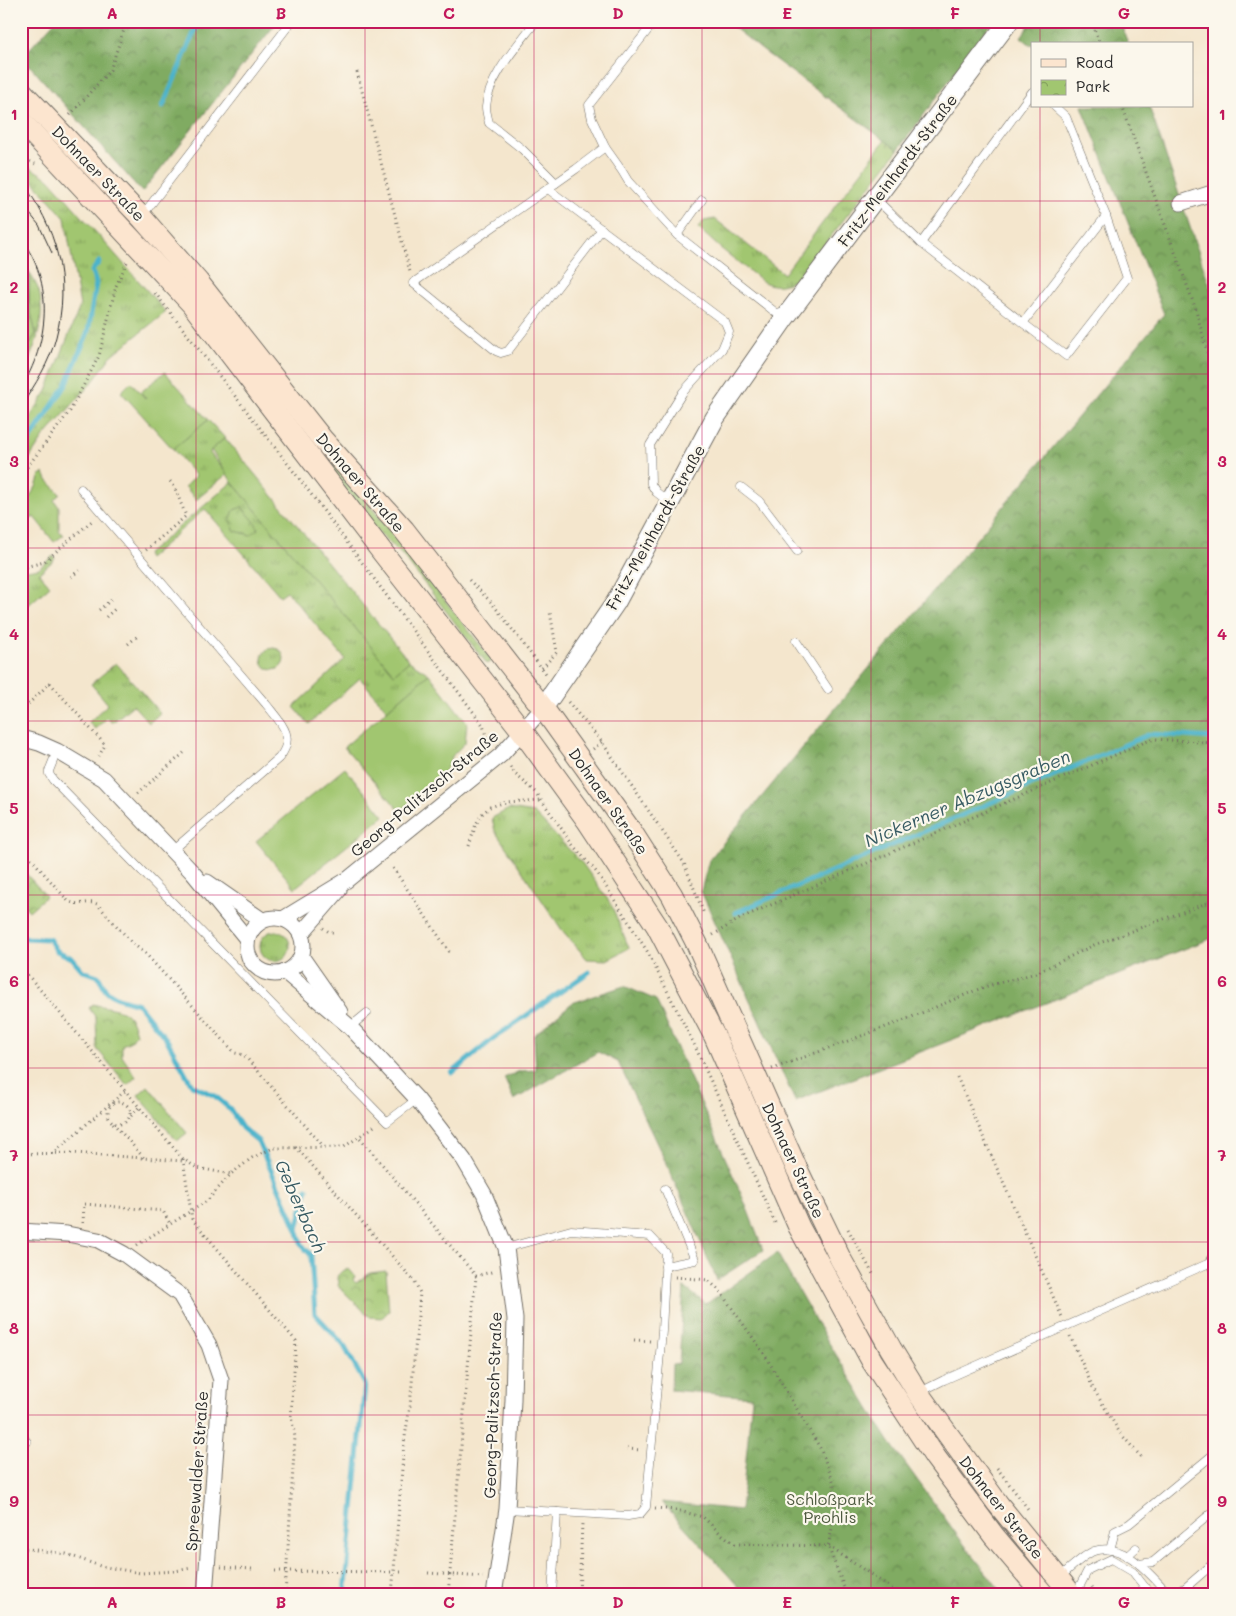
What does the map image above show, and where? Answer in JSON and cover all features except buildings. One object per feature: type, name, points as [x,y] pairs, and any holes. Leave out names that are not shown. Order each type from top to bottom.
[{"type":"main road","name":"Dohnaer Straße","points":[[21,91],[143,219],[198,282],[322,439],[404,530],[543,708],[631,831],[672,896],[705,940],[796,1168],[840,1258],[891,1349],[918,1393],[998,1504],[1058,1579],[1077,1590]]},
{"type":"main road","name":"Dohnaer Straße","points":[[21,121],[192,304],[523,732],[586,820],[657,926],[715,1038],[798,1227],[872,1361],[935,1457],[994,1536],[1044,1595]]},
{"type":"street","name":"Fritz-Meinhardt-Straße","points":[[523,732],[557,689],[616,602],[715,418],[784,319],[1009,21]]},
{"type":"street","points":[[1181,203],[1215,192]]},
{"type":"street","name":"Georg-Palitzsch-Straße","points":[[262,920],[283,919],[347,880],[501,755],[523,732]]},
{"type":"street","points":[[21,738],[40,743],[104,779],[193,873],[247,939]]},
{"type":"street","points":[[193,873],[262,920],[249,932],[246,951],[256,968],[270,974],[285,972],[296,965],[302,956],[301,934],[291,923],[283,919]]},
{"type":"street","name":"Georg-Palitzsch-Straße","points":[[301,934],[347,880]]},
{"type":"street","name":"Georg-Palitzsch-Straße","points":[[302,956],[350,1027]]},
{"type":"street","name":"Georg-Palitzsch-Straße","points":[[285,972],[350,1027],[417,1099],[464,1160],[484,1194],[506,1248],[515,1319],[513,1400],[507,1509],[494,1595]]},
{"type":"street","name":"Spreewalder Straße","points":[[21,1231],[98,1240],[124,1254],[180,1295],[209,1345],[221,1380],[205,1595]]},
{"type":"lane","points":[[143,219],[145,212],[292,21]]},
{"type":"lane","points":[[536,21],[506,60],[490,90],[486,108],[489,123],[522,149],[556,183]]},
{"type":"lane","points":[[655,21],[589,105],[592,119],[605,147],[628,181],[677,235],[784,319]]},
{"type":"lane","points":[[921,243],[1031,93]]},
{"type":"lane","points":[[876,198],[921,243],[1066,356],[1127,278],[1106,216],[1066,117],[1056,108]]},
{"type":"lane","points":[[602,229],[508,351],[501,353],[496,351],[413,283],[605,147]]},
{"type":"lane","points":[[548,189],[725,322],[729,332],[722,350],[683,392],[650,445],[651,484],[656,492],[670,503]]},
{"type":"lane","points":[[677,235],[702,200]]},
{"type":"lane","points":[[1023,323],[1106,216]]},
{"type":"lane","points":[[741,487],[759,501],[797,552]]},
{"type":"lane","points":[[81,489],[271,710],[286,732],[287,738],[283,753],[279,758],[172,851]]},
{"type":"lane","points":[[796,640],[828,689]]},
{"type":"lane","points":[[57,752],[49,769],[49,774],[53,780],[388,1122],[417,1099]]},
{"type":"lane","points":[[350,1027],[366,1013]]},
{"type":"lane","points":[[665,1189],[695,1260],[665,1266]]},
{"type":"lane","points":[[506,1248],[571,1230],[650,1236],[666,1253],[661,1342],[646,1508],[640,1514],[628,1516],[507,1509]]},
{"type":"lane","points":[[918,1393],[1214,1262]]},
{"type":"lane","points":[[21,1434],[27,1442]]},
{"type":"lane","points":[[1110,1550],[1115,1531],[1129,1524],[1215,1454]]},
{"type":"lane","points":[[1139,1564],[1153,1562],[1215,1510]]},
{"type":"lane","points":[[552,1595],[557,1512]]},
{"type":"lane","points":[[1126,1556],[1136,1548]]},
{"type":"lane","points":[[1058,1579],[1093,1551],[1115,1550],[1139,1564],[1168,1593],[1184,1588],[1215,1562]]},
{"type":"lane","points":[[1077,1590],[1088,1570],[1110,1559],[1133,1572],[1151,1595]]},
{"type":"path","points":[[70,115],[110,70],[127,21]]},
{"type":"path","points":[[1092,21],[1099,42]]},
{"type":"path","points":[[358,72],[413,283]]},
{"type":"path","points":[[1123,108],[1196,310],[1215,380]]},
{"type":"path","points":[[21,475],[70,411],[99,356],[116,286],[128,259],[134,267]]},
{"type":"path","points":[[152,290],[308,490],[483,725],[486,736],[516,775],[536,792]]},
{"type":"path","points":[[138,556],[186,516],[174,486],[169,480]]},
{"type":"path","points":[[21,568],[44,562],[102,513]]},
{"type":"path","points":[[71,578],[82,568]]},
{"type":"path","points":[[100,610],[110,600]]},
{"type":"path","points":[[106,617],[117,607]]},
{"type":"path","points":[[542,668],[557,652],[550,612]]},
{"type":"path","points":[[128,644],[139,635]]},
{"type":"path","points":[[21,710],[51,681],[105,745],[99,756]]},
{"type":"path","points":[[557,689],[602,742],[684,863],[706,917]]},
{"type":"path","points":[[705,940],[742,918],[1145,742],[1155,739],[1215,743]]},
{"type":"path","points":[[138,793],[186,750]]},
{"type":"path","points":[[469,846],[476,824],[482,814],[490,807],[506,802],[542,800]]},
{"type":"path","points":[[21,847],[68,901],[76,905],[97,904],[133,944],[145,952],[235,1053],[244,1055],[323,1146]]},
{"type":"path","points":[[394,868],[450,953]]},
{"type":"path","points":[[772,1069],[902,1021],[984,987],[1036,973],[1094,945],[1215,900]]},
{"type":"path","points":[[705,940],[709,926]]},
{"type":"path","points":[[21,967],[125,1091],[140,1106],[183,1160],[197,1168],[231,1174]]},
{"type":"path","points":[[768,1060],[776,1078]]},
{"type":"path","points":[[957,1077],[1093,1388],[1120,1433],[1142,1458]]},
{"type":"path","points":[[51,1154],[125,1091]]},
{"type":"path","points":[[129,1119],[130,1110],[128,1105],[119,1101],[112,1104],[108,1111],[108,1116],[112,1122],[122,1124],[129,1119],[140,1106]]},
{"type":"path","points":[[102,1111],[145,1158]]},
{"type":"path","points":[[124,1254],[207,1201],[231,1174],[252,1158],[273,1148],[344,1147],[360,1138],[378,1124],[388,1122]]},
{"type":"path","points":[[360,1138],[476,1276],[448,1595]]},
{"type":"path","points":[[296,1147],[414,1282],[420,1293],[417,1336],[404,1443],[392,1595]]},
{"type":"path","points":[[21,1154],[74,1153],[183,1160]]},
{"type":"path","points":[[183,1160],[192,1219],[296,1341],[291,1416],[295,1437],[284,1595]]},
{"type":"path","points":[[82,1237],[84,1204],[163,1212],[170,1224]]},
{"type":"path","points":[[845,1222],[876,1281]]},
{"type":"path","points":[[476,1276],[508,1269]]},
{"type":"path","points":[[664,1276],[708,1280],[719,1290],[763,1352],[820,1448],[834,1483],[835,1515],[828,1546],[847,1595]]},
{"type":"path","points":[[634,1340],[661,1342]]},
{"type":"path","points":[[997,1468],[1032,1513]]},
{"type":"path","points":[[646,1508],[676,1510],[703,1516],[720,1533],[735,1544],[757,1546],[828,1546],[902,1595]]},
{"type":"path","points":[[579,1595],[582,1514]]},
{"type":"path","points":[[21,1548],[66,1554],[100,1566],[141,1572],[176,1571],[206,1566],[252,1569]]},
{"type":"path","points":[[275,1570],[404,1572]]},
{"type":"path","points":[[428,1573],[496,1578]]},
{"type":"path","points":[[1077,1590],[1098,1595]]},
{"type":"green space","points":[[55,21],[278,21],[142,192],[22,57]]},
{"type":"green space","points":[[726,21],[984,21],[990,25],[898,150],[762,50]]},
{"type":"green space","points":[[1032,21],[1120,21],[1127,42],[1031,42],[1031,45],[1021,37]]},
{"type":"green space","points":[[1083,108],[1150,108],[1215,301],[1215,890],[1208,895],[1215,900],[1215,937],[795,1101],[701,891],[709,860],[1164,314]]},
{"type":"green space","points":[[885,140],[898,150],[800,276],[791,282],[782,285],[772,285],[762,281],[698,228],[704,221],[715,219],[784,274]]},
{"type":"green space","points":[[21,162],[49,179],[166,312],[111,356],[95,379],[43,438],[21,471],[21,431],[47,391],[80,306],[65,218],[21,167]]},
{"type":"green space","points":[[21,261],[30,273],[29,304],[21,299]]},
{"type":"green space","points":[[30,273],[39,291],[41,313],[35,345],[21,375],[21,356],[36,334],[29,304]]},
{"type":"green space","points":[[21,299],[29,304],[36,334],[21,356]]},
{"type":"green space","points":[[228,334],[385,524],[492,660],[487,664],[403,556],[371,525]]},
{"type":"green space","points":[[165,372],[208,420],[173,449],[121,392],[131,382],[146,399],[141,392]]},
{"type":"green space","points":[[208,420],[225,438],[210,453],[227,474],[196,500],[185,486],[196,476],[173,449]]},
{"type":"green space","points":[[225,438],[409,661],[394,674],[232,482],[211,450]]},
{"type":"green space","points":[[44,473],[47,480],[60,494],[54,500],[59,507],[59,531],[64,535],[54,542],[34,517],[21,525],[21,506],[24,505],[36,487],[40,475]]},
{"type":"green space","points":[[232,482],[394,673],[409,661],[429,674],[387,710],[360,678],[309,724],[294,707],[345,659],[287,591],[280,596],[205,509],[148,559],[146,555]]},
{"type":"green space","points":[[242,507],[255,522],[258,529],[251,535],[235,531],[230,521],[234,510]]},
{"type":"green space","points":[[53,556],[55,559],[39,573],[50,586],[25,608],[21,604],[21,571],[39,568]]},
{"type":"green space","points":[[273,648],[281,651],[284,659],[281,667],[273,670],[265,667],[262,659],[265,651]]},
{"type":"green space","points":[[116,663],[160,713],[149,723],[133,705],[112,723],[107,718],[95,729],[89,722],[108,704],[91,684]]},
{"type":"green space","points":[[429,674],[467,723],[465,743],[453,755],[444,773],[400,811],[344,747]]},
{"type":"green space","points":[[345,768],[384,816],[295,888],[256,841]]},
{"type":"green space","points":[[509,809],[534,813],[582,863],[611,904],[629,948],[607,960],[587,959],[562,930],[495,831],[492,818]]},
{"type":"green space","points":[[21,868],[46,896],[29,911],[21,903]]},
{"type":"green space","points":[[275,931],[286,935],[290,946],[286,957],[275,961],[264,957],[260,946],[264,935]]},
{"type":"green space","points":[[624,986],[656,1000],[745,1203],[763,1250],[717,1280],[668,1167],[618,1062],[598,1052],[514,1100],[504,1078],[520,1071],[536,1070],[534,1035],[572,1003]]},
{"type":"green space","points":[[93,1004],[121,1011],[130,1018],[133,1025],[136,1034],[131,1041],[122,1045],[122,1056],[136,1077],[127,1085],[97,1049],[96,1018],[89,1008]]},
{"type":"green space","points":[[148,1086],[187,1133],[177,1141],[138,1095]]},
{"type":"green space","name":"Schloßpark Prohlis","points":[[777,1253],[818,1325],[889,1441],[960,1539],[1004,1595],[746,1595],[662,1502],[741,1510],[752,1397],[671,1390],[672,1365],[679,1364],[684,1287],[706,1304]]},
{"type":"green space","points":[[349,1269],[355,1276],[353,1280],[356,1283],[370,1273],[386,1271],[389,1311],[382,1318],[370,1317],[338,1286],[337,1276],[342,1271]]},
{"type":"waterway","name":"Geberbach","points":[[163,106],[199,21]]},
{"type":"waterway","name":"Geberbach","points":[[21,453],[66,385],[88,332],[96,283],[92,271],[99,262]]},
{"type":"waterway","name":"Nickerner Abzugsgraben","points":[[735,913],[1150,734],[1215,738]]},
{"type":"waterway","name":"Geberbach","points":[[21,936],[49,939],[57,951],[72,958],[83,971],[98,976],[106,991],[118,998],[138,1004],[167,1040],[192,1085],[215,1096],[230,1109],[242,1128],[258,1141],[297,1229],[302,1245],[311,1255],[315,1314],[343,1344],[365,1384],[345,1595]]},
{"type":"waterway","points":[[452,1073],[494,1038],[589,972]]},
{"type":"waterway","points":[[297,1229],[307,1189]]},
{"type":"tram line","points":[[21,181],[44,217],[52,236],[58,255],[62,295],[56,337],[50,355],[42,373],[21,406]]},
{"type":"tram line","points":[[21,203],[39,225],[52,253]]},
{"type":"tram line","points":[[21,239],[32,256],[39,274],[43,293],[44,313],[38,352],[21,388]]}]
